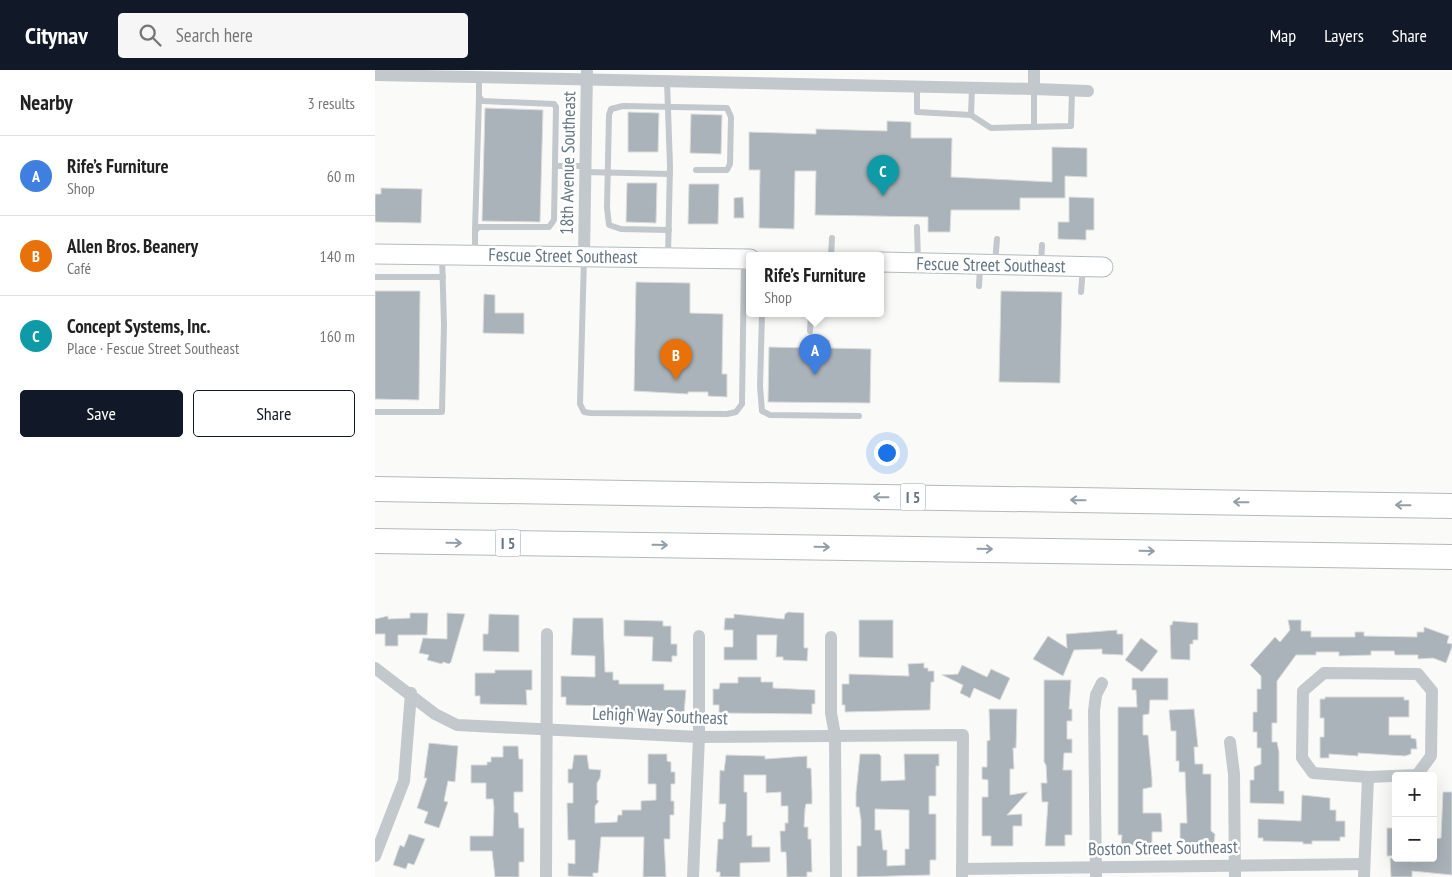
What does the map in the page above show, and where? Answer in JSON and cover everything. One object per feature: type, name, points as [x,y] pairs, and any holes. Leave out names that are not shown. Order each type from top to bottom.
[{"type":"highway","name":"I 5","points":[[375,489],[1452,506]]},
{"type":"highway","name":"I 5","points":[[375,543],[1452,557]]},
{"type":"street","points":[[1034,70],[1034,89]]},
{"type":"street","points":[[375,75],[479,77],[587,75],[667,81],[1089,91]]},
{"type":"street","name":"18th Avenue Southeast","points":[[584,256],[587,75]]},
{"type":"street","name":"Fescue Street Southeast","points":[[375,254],[746,259]]},
{"type":"street","name":"Fescue Street Southeast","points":[[884,262],[1103,267]]},
{"type":"street","points":[[545,877],[547,634]]},
{"type":"street","points":[[693,877],[699,737],[699,636]]},
{"type":"street","points":[[831,638],[831,713],[835,735],[836,877]]},
{"type":"street","name":"Lehigh Way Southeast","points":[[375,668],[411,693],[435,714],[457,725],[699,737],[963,735],[962,873]]},
{"type":"street","points":[[1324,673],[1418,674],[1432,690],[1431,756],[1417,775],[1368,777],[1313,773],[1302,758],[1303,691],[1324,673]]},
{"type":"street","points":[[1096,872],[1094,712],[1096,695],[1102,683]]},
{"type":"street","points":[[375,856],[404,781],[411,693]]},
{"type":"street","points":[[1230,742],[1234,774],[1235,871]]},
{"type":"street","points":[[1364,877],[1368,777]]},
{"type":"street","name":"Boston Street Southeast","points":[[962,873],[1235,871],[1364,864]]},
{"type":"lane","points":[[475,255],[479,77]]},
{"type":"lane","points":[[667,81],[670,174],[668,258]]},
{"type":"lane","points":[[917,87],[917,112],[971,115],[991,128],[1071,126],[1072,90]]},
{"type":"lane","points":[[971,115],[972,88]]},
{"type":"lane","points":[[1034,89],[1034,126]]},
{"type":"lane","points":[[475,232],[478,227],[485,225],[549,227],[554,220],[556,107],[554,104],[483,101],[479,97]]},
{"type":"lane","points":[[669,230],[621,229],[609,225],[608,172],[609,115],[611,109],[623,106],[727,108],[731,117],[730,164],[727,170],[696,170]]},
{"type":"lane","points":[[555,166],[608,172],[670,174]]},
{"type":"lane","points":[[917,227],[918,263]]},
{"type":"lane","points":[[831,238],[831,252]]},
{"type":"lane","points":[[979,286],[997,239]]},
{"type":"lane","points":[[1041,266],[1042,244]]},
{"type":"lane","points":[[375,412],[442,412],[442,255]]},
{"type":"lane","points":[[584,256],[580,404],[584,412],[727,414],[739,409],[742,404],[746,288]]},
{"type":"lane","points":[[1081,292],[1083,267]]},
{"type":"lane","points":[[375,277],[443,277]]},
{"type":"lane","points":[[762,317],[759,386],[762,411],[770,414],[859,416]]},
{"type":"lane","points":[[810,331],[811,317]]},
{"type":"building","points":[[485,108],[543,110],[540,222],[482,221]]},
{"type":"building","points":[[628,112],[659,113],[658,152],[628,152]]},
{"type":"building","points":[[691,114],[722,115],[721,154],[690,153]]},
{"type":"building","points":[[887,121],[911,122],[911,138],[952,138],[951,177],[1052,182],[1052,147],[1087,148],[1087,177],[1065,176],[1065,198],[1020,198],[1020,210],[951,210],[950,232],[928,232],[928,217],[815,215],[816,171],[795,171],[794,229],[759,228],[760,170],[749,170],[749,132],[816,134],[816,129],[887,131]]},
{"type":"building","points":[[627,183],[657,183],[656,223],[626,222]]},
{"type":"building","points":[[689,184],[719,184],[718,224],[688,224]]},
{"type":"building","points":[[381,188],[422,189],[421,223],[375,222],[375,194],[381,194]]},
{"type":"building","points":[[743,197],[744,218],[734,218],[734,198]]},
{"type":"building","points":[[1069,197],[1094,198],[1094,230],[1086,230],[1086,240],[1058,239],[1058,222],[1069,222]]},
{"type":"building","points":[[636,282],[690,283],[690,313],[723,314],[722,374],[727,374],[727,397],[708,396],[708,392],[688,392],[688,394],[634,391]]},
{"type":"building","points":[[375,291],[420,291],[419,400],[375,399]]},
{"type":"building","points":[[1001,291],[1062,292],[1060,383],[999,382]]},
{"type":"building","points":[[484,294],[495,295],[495,313],[524,313],[524,334],[483,333]]},
{"type":"building","points":[[812,340],[829,340],[829,348],[871,349],[870,403],[768,402],[769,347],[812,348]]},
{"type":"building","points":[[788,612],[804,613],[804,648],[808,648],[807,661],[783,660],[783,657],[776,657],[777,635],[757,635],[757,660],[724,660],[724,647],[733,647],[733,630],[724,630],[725,618],[734,618],[734,614],[784,619],[785,614]]},
{"type":"building","points":[[410,613],[428,613],[427,635],[398,635],[398,646],[385,646],[385,634],[375,634],[375,619],[388,616],[388,619],[410,618]]},
{"type":"building","points":[[447,613],[465,614],[451,662],[449,664],[443,662],[442,664],[427,660],[429,655],[419,653],[423,638],[447,639]]},
{"type":"building","points":[[489,614],[519,615],[519,652],[483,651],[483,634],[488,634]]},
{"type":"building","points":[[573,618],[603,618],[605,672],[613,672],[613,680],[619,680],[619,684],[664,684],[664,690],[686,690],[684,714],[625,714],[625,710],[608,710],[608,706],[566,705],[566,697],[561,697],[561,676],[595,677],[595,656],[571,655]]},
{"type":"building","points":[[624,620],[663,621],[663,626],[671,626],[671,644],[677,644],[677,656],[672,656],[672,662],[652,661],[653,637],[624,636]]},
{"type":"building","points":[[859,620],[893,620],[893,658],[859,657]]},
{"type":"building","points":[[1288,620],[1301,620],[1301,631],[1311,631],[1311,637],[1355,637],[1355,632],[1364,632],[1364,636],[1417,637],[1417,632],[1424,632],[1424,627],[1449,636],[1447,643],[1452,644],[1452,647],[1446,663],[1433,658],[1418,659],[1418,655],[1395,655],[1394,651],[1371,651],[1371,655],[1339,656],[1339,652],[1316,652],[1316,655],[1296,655],[1277,681],[1277,723],[1272,723],[1272,742],[1277,742],[1279,752],[1279,791],[1284,791],[1284,804],[1250,803],[1250,780],[1254,780],[1254,767],[1261,764],[1261,748],[1257,748],[1257,732],[1253,732],[1253,712],[1257,712],[1257,689],[1261,689],[1261,676],[1250,665],[1275,637],[1280,642],[1290,630]]},
{"type":"building","points":[[1173,621],[1198,623],[1198,640],[1193,640],[1193,644],[1190,644],[1190,660],[1171,659],[1170,625],[1172,625]]},
{"type":"building","points":[[1117,630],[1117,634],[1123,634],[1123,655],[1102,654],[1102,649],[1074,650],[1063,676],[1033,659],[1048,636],[1067,648],[1066,634]]},
{"type":"building","points":[[1141,638],[1158,651],[1142,672],[1125,660]]},
{"type":"building","points":[[924,663],[924,668],[928,668],[928,671],[934,671],[934,682],[931,682],[930,710],[845,712],[845,705],[842,705],[842,684],[849,684],[849,674],[909,676],[908,664]]},
{"type":"building","points":[[962,665],[987,677],[991,669],[1010,678],[1000,700],[974,688],[970,698],[960,693],[963,685],[942,675],[958,674]]},
{"type":"building","points":[[495,670],[532,670],[532,690],[526,690],[527,705],[480,704],[480,696],[475,696],[475,673],[495,673]]},
{"type":"building","points":[[738,677],[761,677],[761,682],[773,682],[773,688],[815,690],[815,704],[812,704],[812,714],[719,713],[719,705],[713,705],[713,689],[719,689],[720,683],[738,683]]},
{"type":"building","points":[[1132,678],[1168,678],[1168,700],[1150,700],[1149,714],[1143,715],[1143,735],[1148,735],[1152,787],[1143,789],[1143,813],[1161,813],[1162,823],[1162,832],[1152,832],[1152,844],[1146,845],[1121,845],[1122,835],[1118,835],[1118,707],[1137,707],[1136,690],[1132,690]]},
{"type":"building","points":[[1044,680],[1071,680],[1069,709],[1072,709],[1072,721],[1067,721],[1067,739],[1072,739],[1072,753],[1064,753],[1063,770],[1072,770],[1072,835],[1065,835],[1065,846],[1045,846],[1048,802],[1042,802],[1041,783],[1047,783],[1046,765],[1044,762]]},
{"type":"building","points":[[1325,697],[1404,697],[1404,700],[1409,700],[1409,717],[1389,717],[1389,735],[1411,735],[1411,738],[1416,739],[1417,749],[1411,749],[1411,754],[1405,756],[1358,753],[1358,756],[1329,754],[1329,758],[1320,758],[1320,737],[1324,737],[1324,718],[1320,718],[1320,699],[1325,699]]},
{"type":"building","points":[[989,709],[1017,709],[1016,748],[1013,748],[1014,769],[1010,769],[1010,795],[1028,792],[1007,815],[1022,814],[1022,826],[1013,826],[1013,846],[991,846],[991,836],[982,836],[982,797],[988,797],[988,780],[982,779],[982,767],[987,767],[987,741],[990,740]]},
{"type":"building","points":[[1194,709],[1198,747],[1194,747],[1195,764],[1203,764],[1203,774],[1211,774],[1211,831],[1215,834],[1214,845],[1180,844],[1180,823],[1187,823],[1185,772],[1179,772],[1179,761],[1176,761],[1176,731],[1171,731],[1169,710]]},
{"type":"building","points":[[429,743],[458,746],[455,782],[448,781],[444,801],[448,802],[439,828],[424,823],[428,812],[417,808],[427,778],[424,778]]},
{"type":"building","points":[[503,746],[518,746],[519,759],[523,759],[523,792],[514,792],[514,812],[518,813],[519,828],[524,828],[524,862],[519,862],[519,877],[495,877],[492,851],[470,851],[470,836],[493,836],[494,808],[493,799],[486,799],[486,783],[471,783],[471,765],[487,765],[487,762],[491,762],[491,757],[503,757]]},
{"type":"building","points":[[648,754],[667,754],[667,761],[671,762],[671,772],[675,772],[675,784],[671,784],[671,801],[674,801],[674,815],[670,815],[670,839],[664,839],[666,877],[643,877],[644,837],[601,837],[598,873],[593,873],[593,877],[568,876],[568,863],[575,864],[575,840],[568,840],[567,803],[573,803],[573,783],[568,783],[568,769],[572,769],[574,755],[587,755],[589,769],[601,770],[597,783],[597,800],[599,801],[595,806],[595,823],[617,822],[618,815],[622,815],[622,810],[641,810],[641,801],[656,800],[656,784],[648,784]]},
{"type":"building","points":[[860,754],[879,754],[881,756],[881,781],[905,780],[904,754],[939,754],[939,766],[936,766],[936,796],[929,796],[929,814],[936,814],[936,860],[930,860],[930,875],[857,877],[857,846],[861,846],[861,820],[859,807],[856,807]],"holes":[[[875,809],[909,810],[909,849],[905,849],[905,865],[887,866],[887,850],[883,850],[881,830],[875,830]]]},
{"type":"building","points":[[726,755],[765,756],[765,759],[807,756],[807,768],[811,768],[812,804],[806,804],[804,827],[808,827],[808,839],[811,839],[812,872],[807,872],[807,877],[787,877],[786,852],[781,852],[780,831],[785,831],[785,823],[788,823],[788,806],[781,806],[781,792],[766,793],[766,775],[744,775],[744,792],[747,792],[747,836],[752,835],[752,847],[770,847],[770,862],[740,863],[740,877],[720,877],[720,872],[716,872],[718,839],[723,839],[723,822],[725,822],[726,804],[719,804],[720,770],[724,771]]},
{"type":"building","points":[[1443,792],[1452,792],[1452,875],[1412,871],[1412,877],[1391,877],[1390,858],[1392,858],[1392,862],[1437,862],[1437,838],[1441,838]]},
{"type":"building","points":[[1302,795],[1330,798],[1330,810],[1336,810],[1336,821],[1345,821],[1345,837],[1340,837],[1340,841],[1312,841],[1312,844],[1263,841],[1263,838],[1258,838],[1258,819],[1301,821]]},
{"type":"building","points":[[1387,828],[1392,828],[1392,856],[1387,856]]},
{"type":"building","points":[[409,834],[425,839],[414,865],[408,863],[406,869],[393,865],[400,845],[404,847]]},
{"type":"place","name":"Concept Systems, Inc.","points":[[883,196]]},
{"type":"place","name":"Rife’s Furniture","points":[[815,375]]},
{"type":"place","name":"Allen Bros. Beanery","points":[[676,380]]}]
